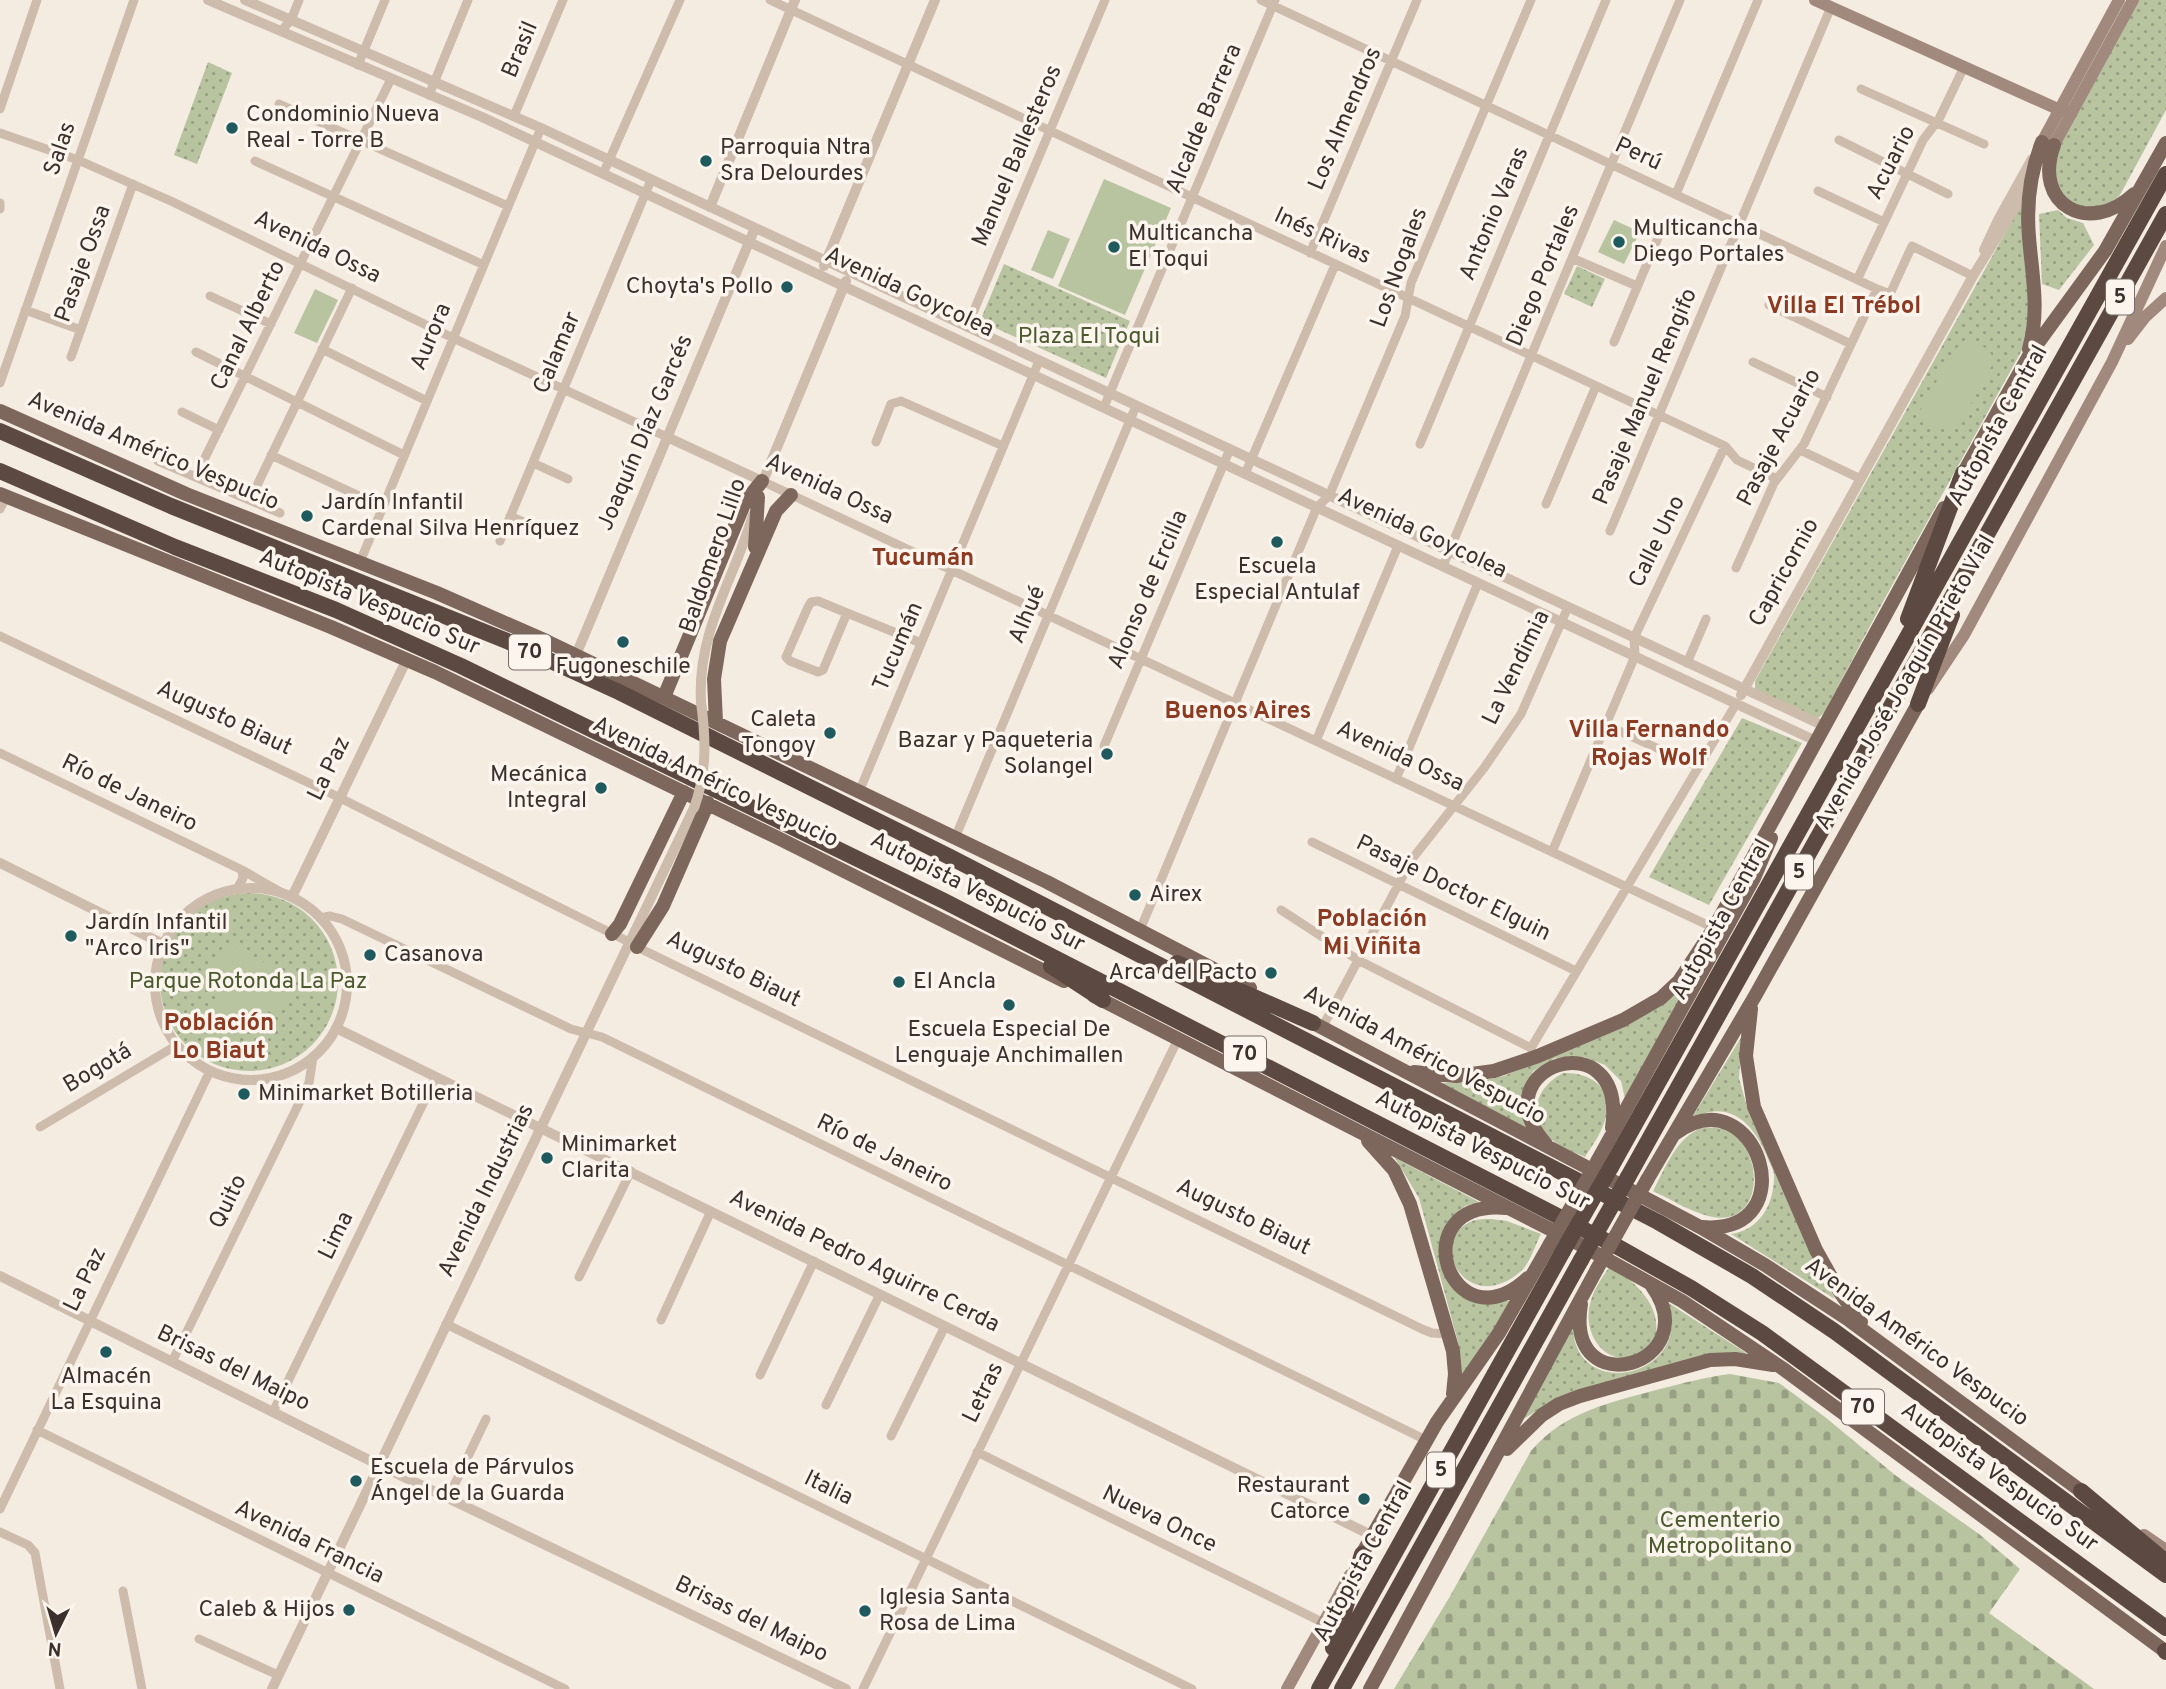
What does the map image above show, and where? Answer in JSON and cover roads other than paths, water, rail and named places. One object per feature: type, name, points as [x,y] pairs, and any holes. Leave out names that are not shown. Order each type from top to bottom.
[{"type":"highway","name":"Autopista Central","points":[[1319,1689],[1557,1247],[1884,679],[2166,174]]},
{"type":"highway","name":"Autopista Central","points":[[1342,1689],[2166,214]]},
{"type":"highway","name":"Autopista Vespucio Sur","points":[[0,431],[109,480],[396,595],[566,668],[731,746],[1626,1206],[1721,1258],[1834,1331],[2166,1575]]},
{"type":"highway","name":"Autopista Vespucio Sur","points":[[0,471],[119,524],[337,610],[416,646],[944,901],[1606,1241],[1692,1288],[1796,1357],[2166,1628]]},
{"type":"highway","points":[[1884,679],[1963,473]]},
{"type":"highway","points":[[1918,704],[1970,566]]},
{"type":"highway","points":[[944,901],[1103,1000]]},
{"type":"highway","points":[[1090,929],[1164,957],[1317,1026]]},
{"type":"highway","points":[[2081,1490],[2166,1562]]},
{"type":"highway","points":[[1319,1689],[1363,1553]]},
{"type":"main road","name":"Capricornio","points":[[2048,143],[2129,0]]},
{"type":"main road","points":[[1824,3],[2066,111]]},
{"type":"main road","points":[[2048,143],[2049,183],[2060,201],[2073,210],[2088,214],[2109,211],[2130,197],[2144,183]]},
{"type":"main road","points":[[2021,370],[2031,342],[2035,316],[2028,221],[2030,183],[2048,143]]},
{"type":"main road","name":"Avenida José Joaquín Prieto Vial","points":[[1393,1065],[1437,1075],[1485,1073],[1510,1067],[1611,1026],[1648,1007],[1672,988],[1691,965],[1714,928],[2021,370],[2051,322],[2105,251],[2166,143]]},
{"type":"main road","name":"Avenida José Joaquín Prieto Vial","points":[[1370,1689],[1670,1139],[1755,996],[1918,704],[1964,635],[2112,362],[2166,246]]},
{"type":"main road","points":[[2112,362],[2145,317],[2166,298]]},
{"type":"main road","name":"Avenida Américo Vespucio","points":[[0,411],[153,480],[461,603],[576,655],[1047,882],[1140,930],[1700,1227],[1796,1284],[2166,1550]]},
{"type":"main road","points":[[664,697],[745,502],[762,481]]},
{"type":"main road","points":[[716,722],[714,679],[724,630],[776,511],[791,495]]},
{"type":"main road","points":[[751,566],[755,548],[758,497]]},
{"type":"main road","name":"Avenida Américo Vespucio","points":[[2,500],[407,659],[684,792],[701,806],[1103,1000],[1649,1282],[1715,1322],[1782,1368],[2166,1651]]},
{"type":"main road","name":"Avenida José Joaquín Prieto Vial","points":[[1604,1163],[1610,1138],[1754,878],[1790,788]]},
{"type":"main road","points":[[612,934],[626,912],[684,792]]},
{"type":"main road","points":[[633,944],[663,906],[701,806]]},
{"type":"main road","points":[[1755,996],[1748,1027],[1746,1056],[1755,1107],[1827,1271],[1849,1307],[1873,1337]]},
{"type":"main road","points":[[1552,1150],[1540,1138],[1531,1122],[1528,1101],[1531,1087],[1539,1075],[1551,1066],[1565,1062],[1586,1064],[1598,1071],[1607,1082],[1614,1107],[1610,1138]]},
{"type":"main road","points":[[1670,1139],[1692,1124],[1714,1119],[1726,1121],[1739,1129],[1749,1141],[1762,1171],[1762,1192],[1752,1212],[1732,1224],[1716,1228],[1700,1227]]},
{"type":"main road","points":[[1356,1130],[1388,1162],[1407,1196],[1449,1334],[1455,1365],[1452,1399]]},
{"type":"main road","points":[[1508,1208],[1476,1210],[1457,1224],[1446,1244],[1444,1258],[1448,1271],[1463,1289],[1477,1295],[1502,1295],[1516,1288],[1557,1247]]},
{"type":"main road","points":[[1287,1689],[1426,1440],[1500,1333],[1536,1270]]},
{"type":"main road","points":[[1582,1296],[1578,1326],[1580,1338],[1587,1348],[1596,1357],[1609,1363],[1634,1364],[1653,1351],[1663,1332],[1661,1305],[1649,1282]]},
{"type":"main road","points":[[1484,1478],[1522,1432],[1542,1415],[1570,1400],[1710,1360],[1747,1360],[1782,1368]]},
{"type":"street","points":[[0,109],[37,0]]},
{"type":"street","name":"Salas","points":[[0,383],[134,0]]},
{"type":"street","name":"Avenida Goycolea","points":[[245,0],[541,128],[1824,726]]},
{"type":"street","points":[[281,32],[291,20],[299,0]]},
{"type":"street","points":[[358,65],[385,0]]},
{"type":"street","points":[[429,95],[468,0]]},
{"type":"street","name":"Brasil","points":[[514,116],[563,0]]},
{"type":"street","points":[[603,174],[680,0]]},
{"type":"street","name":"Inés Rivas","points":[[770,0],[793,5],[908,65],[1659,415],[1724,446],[1737,460],[1777,479]]},
{"type":"street","points":[[820,275],[935,0]]},
{"type":"street","name":"Manuel Ballesteros","points":[[967,327],[1105,0]]},
{"type":"street","name":"Perú","points":[[1261,0],[1274,3],[1391,61],[1877,289]]},
{"type":"street","name":"Los Almendros","points":[[1310,253],[1417,0]]},
{"type":"street","name":"Los Nogales","points":[[1317,507],[1329,496],[1405,316],[1411,283],[1531,0]]},
{"type":"street","name":"Antonio Varas","points":[[1420,444],[1606,0]]},
{"type":"street","name":"Diego Portales","points":[[1443,566],[1680,0]]},
{"type":"street","points":[[1676,194],[1758,0]]},
{"type":"street","name":"Avenida Goycolea","points":[[212,1],[535,142],[1816,741]]},
{"type":"street","name":"Alcalde Barrera","points":[[1104,407],[1274,3]]},
{"type":"street","name":"Pasaje Manuel Rengifo","points":[[1610,531],[1740,223],[1824,3]]},
{"type":"street","points":[[704,221],[793,5]]},
{"type":"street","name":"Acuario","points":[[1858,278],[1923,140],[1935,124],[1964,67]]},
{"type":"street","name":"Canal Alberto","points":[[196,476],[391,79]]},
{"type":"street","points":[[1861,89],[1984,144]]},
{"type":"street","points":[[279,104],[508,206]]},
{"type":"street","name":"Aurora","points":[[360,562],[541,128]]},
{"type":"street","name":"Avenida Ossa","points":[[0,133],[78,160],[133,184],[453,338],[1714,928]]},
{"type":"street","points":[[1839,139],[1948,194]]},
{"type":"street","name":"Capricornio","points":[[1973,276],[1998,220],[2048,143]]},
{"type":"street","points":[[255,161],[484,265]]},
{"type":"street","name":"Calamar","points":[[500,541],[651,180]]},
{"type":"street","name":"Capricornio","points":[[1358,960],[1531,1048],[1737,704],[1973,276],[2030,183]]},
{"type":"street","name":"Pasaje Ossa","points":[[71,357],[133,184]]},
{"type":"street","points":[[1818,191],[1884,222]]},
{"type":"street","points":[[0,203],[0,209]]},
{"type":"street","name":"Joaquín Díaz Garcés","points":[[576,655],[755,228]]},
{"type":"street","points":[[1614,342],[1660,233]]},
{"type":"street","points":[[1877,289],[1891,294],[1912,246],[1973,276]]},
{"type":"street","points":[[1573,258],[1637,286]]},
{"type":"street","points":[[1245,474],[1335,265]]},
{"type":"street","name":"Baldomero Lillo","points":[[701,806],[705,755],[701,673],[706,639],[747,535],[762,481],[850,273]]},
{"type":"street","points":[[250,500],[352,288]]},
{"type":"street","name":"Pasaje Acuario","points":[[1736,568],[1777,479],[1800,450],[1827,397],[1877,289]]},
{"type":"street","points":[[210,296],[271,324]]},
{"type":"street","points":[[1769,305],[1851,344]]},
{"type":"street","points":[[26,310],[81,330]]},
{"type":"street","points":[[322,349],[427,401]]},
{"type":"street","points":[[196,352],[404,454]]},
{"type":"street","name":"Tucumán","points":[[859,792],[1039,361]]},
{"type":"street","points":[[1753,362],[1827,397]]},
{"type":"street","points":[[1546,504],[1596,386]]},
{"type":"street","points":[[876,442],[891,404],[901,401],[1003,446]]},
{"type":"street","name":"Alhué","points":[[955,838],[1136,406]]},
{"type":"street","points":[[182,412],[219,430]]},
{"type":"street","name":"Calle Uno","points":[[1635,656],[1634,638],[1724,446]]},
{"type":"street","name":"Alonso de Ercilla","points":[[1104,746],[1230,450]]},
{"type":"street","points":[[1800,450],[1861,479]]},
{"type":"street","points":[[271,455],[383,507]]},
{"type":"street","points":[[158,461],[280,513]]},
{"type":"street","points":[[533,463],[568,479]]},
{"type":"street","points":[[1140,930],[1317,507]]},
{"type":"street","points":[[510,516],[542,530]]},
{"type":"street","points":[[1316,741],[1398,546]]},
{"type":"street","points":[[1396,779],[1478,583]]},
{"type":"street","points":[[847,613],[822,672],[815,672],[787,659],[811,602],[818,601],[921,643]]},
{"type":"street","name":"La Vendimia","points":[[1317,1026],[1358,960],[1416,854],[1484,768],[1521,714],[1568,607]]},
{"type":"street","points":[[1687,663],[1706,619]]},
{"type":"street","name":"Augusto Biaut","points":[[0,636],[340,798],[612,934],[1422,1329],[1432,1333],[1449,1334]]},
{"type":"street","points":[[1552,852],[1635,656]]},
{"type":"street","name":"La Paz","points":[[287,895],[340,798],[407,659]]},
{"type":"street","points":[[1606,725],[1699,767]]},
{"type":"street","name":"Río de Janeiro","points":[[0,753],[242,870],[287,895]]},
{"type":"street","name":"Pasaje Doctor Elguin","points":[[1312,842],[1576,971]]},
{"type":"street","points":[[0,863],[163,944]]},
{"type":"street","points":[[237,889],[243,878],[242,870]]},
{"type":"street","points":[[253,888],[287,895],[320,918],[329,928],[341,951],[347,976],[345,1003],[336,1028],[313,1057],[286,1073],[256,1079],[210,1071],[177,1045],[164,1025],[156,1002],[156,967],[163,944],[178,921],[192,907],[218,893],[253,888]]},
{"type":"street","points":[[1281,910],[1358,960]]},
{"type":"street","name":"Río de Janeiro","points":[[320,918],[330,916],[342,919],[571,1029],[602,1037],[1426,1440]]},
{"type":"street","name":"Avenida Industrias","points":[[277,1685],[446,1324],[586,1033],[633,944]]},
{"type":"street","name":"Avenida Pedro Aguirre Cerda","points":[[336,1028],[1373,1536]]},
{"type":"street","name":"Letras","points":[[863,1689],[1178,1039]]},
{"type":"street","name":"Bogotá","points":[[40,1127],[177,1045]]},
{"type":"street","name":"Quito","points":[[172,1362],[309,1083],[313,1057]]},
{"type":"street","name":"La Paz","points":[[0,1509],[210,1071]]},
{"type":"street","name":"Lima","points":[[273,1412],[436,1077]]},
{"type":"street","points":[[579,1277],[631,1171]]},
{"type":"street","points":[[660,1320],[711,1211]]},
{"type":"street","points":[[760,1375],[814,1261]]},
{"type":"street","name":"Brisas del Maipo","points":[[0,1276],[379,1465],[846,1689]]},
{"type":"street","points":[[826,1405],[880,1294]]},
{"type":"street","name":"Italia","points":[[446,1324],[1192,1689]]},
{"type":"street","points":[[891,1436],[945,1326]]},
{"type":"street","points":[[448,1498],[486,1419]]},
{"type":"street","name":"Avenida Francia","points":[[37,1430],[565,1689]]},
{"type":"street","name":"Nueva Once","points":[[977,1451],[1324,1623]]},
{"type":"street","points":[[0,1532],[31,1546],[35,1553],[60,1689]]},
{"type":"street","points":[[123,1591],[142,1689]]},
{"type":"street","points":[[199,1639],[277,1685]]},
{"type":"place","name":"Condominio Nueva Real - Torre B","points":[[232,128]]},
{"type":"place","name":"Parroquia Ntra Sra Delourdes","points":[[706,161]]},
{"type":"place","name":"Multicancha Diego Portales","points":[[1619,242]]},
{"type":"place","name":"Multicancha El Toqui","points":[[1114,247]]},
{"type":"place","name":"Choyta's Pollo","points":[[787,287]]},
{"type":"place","name":"Jardín Infantil Cardenal Silva Henríquez","points":[[307,516]]},
{"type":"place","name":"Escuela Especial Antulaf","points":[[1277,542]]},
{"type":"place","name":"Fugoneschile","points":[[623,642]]},
{"type":"place","name":"Caleta Tongoy","points":[[830,733]]},
{"type":"place","name":"Bazar y Paqueteria Solangel","points":[[1107,754]]},
{"type":"place","name":"Mecánica Integral","points":[[601,788]]},
{"type":"place","name":"Airex","points":[[1135,895]]},
{"type":"place","name":"Jardín Infantil \"Arco Iris\"","points":[[71,936]]},
{"type":"place","name":"Casanova","points":[[370,955]]},
{"type":"place","name":"Arca del Pacto","points":[[1271,973]]},
{"type":"place","name":"El Ancla","points":[[899,982]]},
{"type":"place","name":"Escuela Especial De Lenguaje Anchimallen","points":[[1009,1005]]},
{"type":"place","name":"Minimarket Botilleria","points":[[244,1094]]},
{"type":"place","name":"Minimarket Clarita","points":[[547,1158]]},
{"type":"place","name":"Almacén La Esquina","points":[[106,1352]]},
{"type":"place","name":"Escuela de Párvulos Ángel de la Guarda","points":[[356,1481]]},
{"type":"place","name":"Restaurant Catorce","points":[[1364,1499]]},
{"type":"place","name":"Caleb & Hijos","points":[[349,1610]]},
{"type":"place","name":"Iglesia Santa Rosa de Lima","points":[[865,1611]]},
{"type":"district","name":"Villa El Trébol","points":[[1844,307]]},
{"type":"district","name":"Tucumán","points":[[923,559]]},
{"type":"district","name":"Buenos Aires","points":[[1238,712]]},
{"type":"district","name":"Villa Fernando Rojas Wolf","points":[[1649,745]]},
{"type":"district","name":"Población Mi Viñita","points":[[1372,934]]},
{"type":"district","name":"Población Lo Biaut","points":[[219,1038]]},
{"type":"park label","name":"Plaza El Toqui","points":[[1089,337]]},
{"type":"park label","name":"Parque Rotonda La Paz","points":[[248,982]]},
{"type":"park label","name":"Cementerio Metropolitano","points":[[1720,1534]]}]
